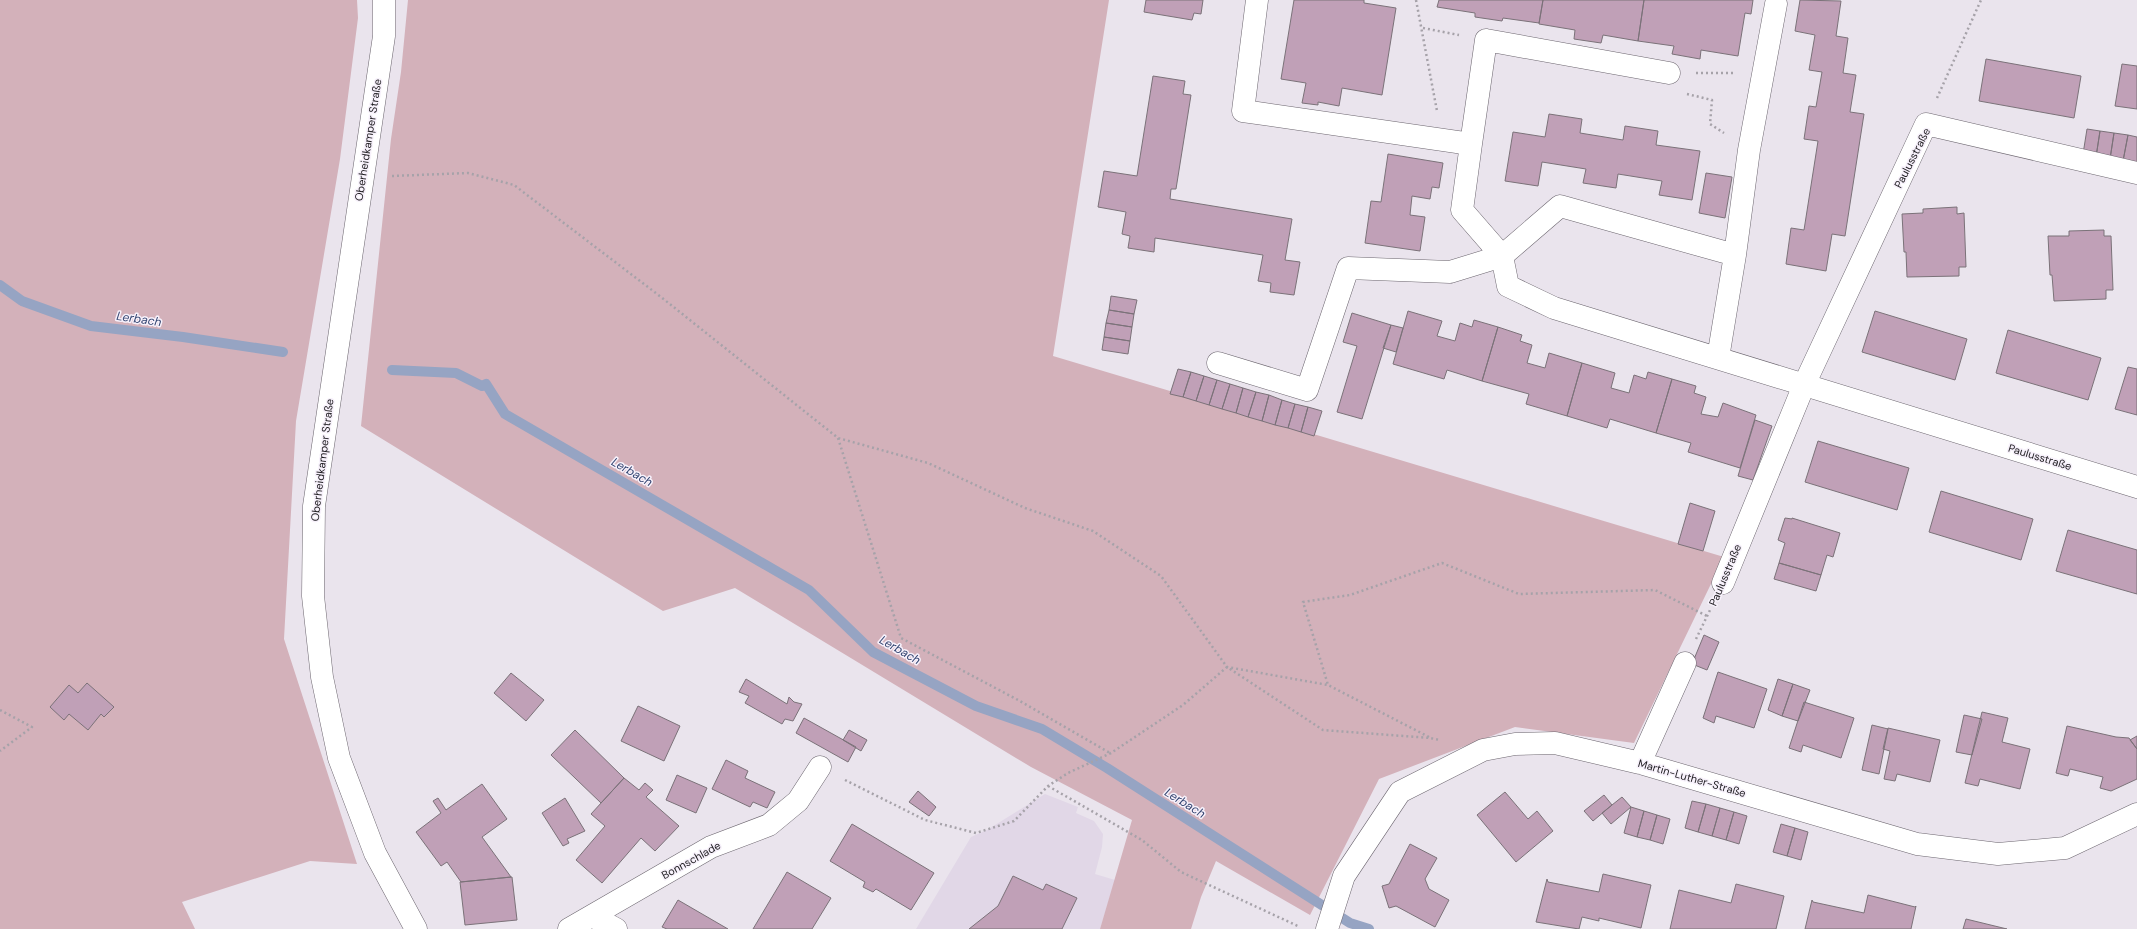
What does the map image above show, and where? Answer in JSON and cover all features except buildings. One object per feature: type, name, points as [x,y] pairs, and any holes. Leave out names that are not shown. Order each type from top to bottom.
[{"type":"street","name":"Oberheidkamper Straße","points":[[384,0],[384,36],[314,506],[313,596],[322,678],[339,758],[375,853],[416,929]]},
{"type":"street","points":[[1257,0],[1243,110],[1472,144]]},
{"type":"street","points":[[1718,358],[1749,150],[1776,4]]},
{"type":"street","points":[[1502,256],[1462,210],[1486,40],[1678,73]]},
{"type":"street","name":"Paulusstraße","points":[[1723,583],[1804,386],[1926,124],[2137,173]]},
{"type":"street","points":[[1218,363],[1307,390],[1348,268],[1450,272],[1502,256],[1560,206],[1734,255]]},
{"type":"street","name":"Paulusstraße","points":[[1502,256],[1508,286],[1554,308],[1804,386],[2137,486]]},
{"type":"street","points":[[1640,763],[1685,663]]},
{"type":"street","name":"Martin-Luther-Straße","points":[[1328,925],[1344,876],[1400,792],[1483,750],[1515,744],[1555,743],[1640,763],[1917,844],[1998,854],[2065,848],[2137,814]]},
{"type":"street","name":"Bonnschlade","points":[[569,929],[711,847],[769,825],[798,801],[820,767]]},
{"type":"street","points":[[592,916],[616,929]]},
{"type":"path","points":[[1416,0],[1442,139]]},
{"type":"path","points":[[1934,105],[1981,0]]},
{"type":"path","points":[[1422,28],[1486,40]]},
{"type":"path","points":[[1710,124],[1712,100],[1686,93],[1678,73],[1737,73]]},
{"type":"path","points":[[362,177],[468,173],[514,185],[661,297],[838,438],[928,463],[1025,508],[1093,531],[1161,576],[1227,667],[1323,730],[1430,738],[1483,750]]},
{"type":"path","points":[[838,438],[901,638],[1018,700],[1111,753]]},
{"type":"path","points":[[1328,685],[1303,602],[1350,595],[1442,563],[1519,594],[1654,590],[1707,616]]},
{"type":"path","name":"Paulusstraße","points":[[1685,663],[1723,583]]},
{"type":"path","points":[[1227,667],[1328,685],[1430,738]]},
{"type":"path","points":[[820,767],[925,820],[976,833],[1014,821],[1048,786],[1068,773],[1111,753],[1183,705],[1227,667]]},
{"type":"path","points":[[0,710],[32,728],[0,751]]},
{"type":"path","points":[[1048,786],[1142,840],[1181,872],[1294,925],[1306,929]]},
{"type":"shaded area","points":[[0,0],[357,0],[358,18],[340,159],[296,421],[284,639],[357,864],[310,861],[182,902],[195,929],[0,929]]},
{"type":"shaded area","points":[[408,0],[1109,0],[1053,356],[1724,557],[1634,743],[1515,727],[1379,779],[1310,915],[1216,861],[1201,897],[1191,929],[1100,929],[1132,820],[1031,767],[735,588],[663,611],[361,426],[391,139],[401,72]]},
{"type":"shaded area","points":[[1045,794],[1078,807],[1076,813],[1094,821],[1103,834],[1102,847],[1095,874],[1115,880],[1100,929],[916,929],[971,837],[987,830]]},
{"type":"waterway","name":"Lerbach","points":[[0,285],[22,301],[91,326],[183,337],[283,352]]},
{"type":"waterway","name":"Lerbach","points":[[392,370],[456,373],[482,386],[486,384],[505,414],[809,590],[873,652],[976,706],[1042,729],[1107,768],[1350,923],[1369,929]]}]
